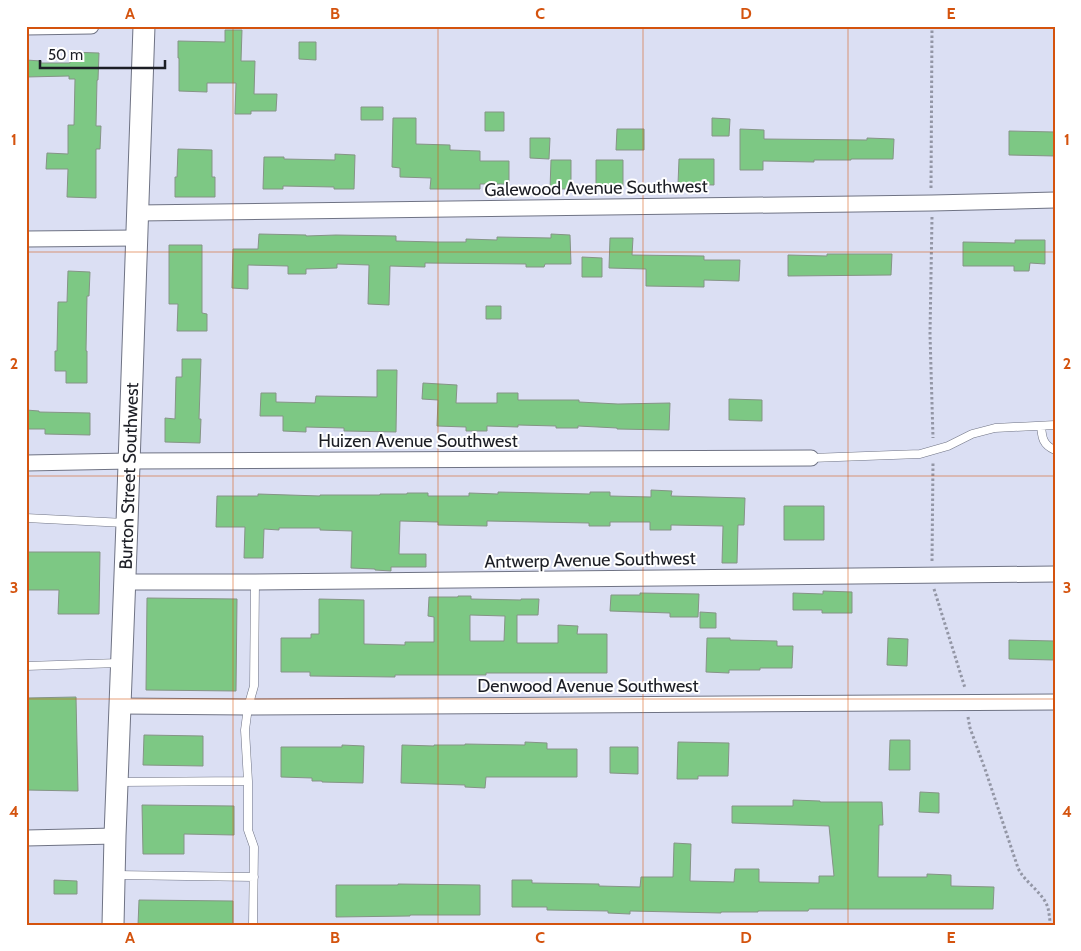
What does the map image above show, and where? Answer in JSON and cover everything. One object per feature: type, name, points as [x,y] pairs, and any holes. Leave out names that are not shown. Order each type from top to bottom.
[{"type":"main road","name":"Burton Street Southwest","points":[[113,925],[144,26]]},
{"type":"street","points":[[26,27],[91,26]]},
{"type":"street","name":"Galewood Avenue Southwest","points":[[138,213],[1055,200]]},
{"type":"street","points":[[26,239],[137,238]]},
{"type":"street","name":"Huizen Avenue Southwest","points":[[26,463],[810,458]]},
{"type":"street","name":"Antwerp Avenue Southwest","points":[[125,582],[1055,574]]},
{"type":"street","name":"Denwood Avenue Southwest","points":[[121,706],[248,707],[1055,702]]},
{"type":"street","points":[[26,838],[115,836]]},
{"type":"lane","points":[[810,458],[920,454],[948,446],[972,434],[986,430],[1006,426],[1055,425]]},
{"type":"lane","points":[[1041,426],[1042,440],[1046,445],[1055,450]]},
{"type":"lane","points":[[26,518],[127,523]]},
{"type":"lane","points":[[253,925],[254,846],[248,830],[245,730],[248,707],[254,686],[255,582]]},
{"type":"lane","points":[[26,666],[122,663]]},
{"type":"lane","points":[[118,782],[248,781]]},
{"type":"lane","points":[[114,876],[254,877]]},
{"type":"path","points":[[932,26],[932,193]]},
{"type":"path","points":[[932,215],[930,334],[933,442]]},
{"type":"path","points":[[932,570],[933,460]]},
{"type":"path","points":[[933,583],[964,682],[965,691]]},
{"type":"path","points":[[968,713],[970,728],[1018,868],[1046,903],[1050,925]]},
{"type":"building","points":[[225,30],[242,30],[241,61],[255,61],[254,94],[277,94],[276,111],[251,111],[251,114],[235,114],[236,83],[207,83],[207,92],[179,91],[178,41],[225,42]]},
{"type":"building","points":[[299,42],[316,42],[316,60],[299,59]]},
{"type":"building","points":[[70,52],[99,53],[96,126],[101,126],[100,149],[96,149],[96,198],[67,197],[68,169],[46,169],[47,153],[68,154],[68,125],[74,125],[75,79],[69,79],[69,76],[26,77],[26,60],[41,61],[41,63],[70,63]]},
{"type":"building","points":[[361,107],[383,107],[383,120],[361,120]]},
{"type":"building","points":[[485,112],[504,112],[504,131],[485,131]]},
{"type":"building","points":[[393,118],[416,118],[416,144],[450,145],[450,150],[480,151],[480,161],[509,161],[509,184],[480,184],[480,189],[430,189],[431,178],[400,177],[400,168],[392,167]]},
{"type":"building","points":[[712,118],[730,119],[729,136],[712,136]]},
{"type":"building","points":[[617,129],[644,129],[644,150],[616,150]]},
{"type":"building","points":[[740,129],[764,130],[764,139],[894,139],[893,159],[814,160],[814,162],[763,161],[763,170],[740,170]]},
{"type":"building","points":[[1009,131],[1055,132],[1055,156],[1009,155]]},
{"type":"building","points":[[530,138],[550,138],[549,159],[530,158]]},
{"type":"building","points":[[178,149],[212,150],[212,177],[215,177],[215,197],[175,197]]},
{"type":"building","points":[[335,154],[355,155],[354,189],[283,186],[283,189],[263,189],[264,157],[335,160]]},
{"type":"building","points":[[679,159],[714,159],[714,185],[678,184]]},
{"type":"building","points":[[551,160],[571,160],[571,189],[550,189]]},
{"type":"building","points":[[596,160],[623,160],[623,188],[596,188]]},
{"type":"building","points":[[259,234],[396,236],[396,241],[436,242],[466,242],[466,239],[497,240],[497,237],[551,238],[551,234],[570,235],[571,264],[545,264],[544,267],[526,267],[526,264],[425,263],[425,267],[390,266],[389,305],[368,304],[369,265],[337,264],[337,268],[306,269],[306,274],[288,274],[288,266],[248,265],[248,289],[232,288],[233,249],[258,249]]},
{"type":"building","points":[[610,238],[633,238],[632,255],[704,256],[704,260],[740,260],[739,281],[704,280],[704,287],[646,286],[646,269],[609,268]]},
{"type":"building","points":[[1015,240],[1045,240],[1045,264],[1030,263],[1029,271],[1014,271],[1014,266],[963,266],[963,242],[1015,243]]},
{"type":"building","points":[[169,245],[202,245],[202,313],[207,314],[207,331],[177,331],[178,304],[169,304]]},
{"type":"building","points":[[827,254],[892,254],[891,275],[788,276],[788,255],[827,256]]},
{"type":"building","points":[[582,257],[602,258],[602,277],[582,277]]},
{"type":"building","points":[[68,271],[90,272],[89,296],[87,296],[87,383],[66,383],[66,371],[55,371],[58,302],[67,302]]},
{"type":"building","points":[[486,306],[501,306],[501,319],[486,319]]},
{"type":"building","points":[[182,359],[201,359],[200,443],[165,442],[165,418],[175,419],[176,377],[182,377]]},
{"type":"building","points":[[377,370],[397,370],[396,432],[344,431],[344,428],[306,427],[306,432],[283,431],[283,416],[260,416],[261,393],[276,393],[276,402],[315,403],[316,396],[377,397]]},
{"type":"building","points":[[423,383],[457,385],[456,403],[497,403],[497,393],[518,393],[518,400],[579,400],[579,402],[618,404],[670,403],[669,430],[578,426],[578,428],[556,428],[556,426],[518,425],[518,427],[487,426],[487,431],[466,431],[466,427],[437,426],[438,400],[422,399]]},
{"type":"building","points":[[729,399],[762,400],[762,421],[729,420]]},
{"type":"building","points":[[26,410],[90,413],[90,435],[45,434],[45,429],[26,429]]},
{"type":"building","points":[[651,490],[672,491],[671,496],[745,498],[744,525],[738,525],[737,563],[722,563],[723,526],[671,525],[671,530],[650,530],[650,522],[610,522],[610,526],[589,526],[589,523],[487,521],[487,526],[438,525],[438,522],[400,521],[399,554],[426,554],[426,567],[391,567],[391,571],[351,568],[352,531],[320,530],[320,528],[264,529],[263,558],[244,558],[245,527],[216,527],[217,496],[428,493],[428,496],[469,496],[469,493],[498,494],[498,492],[590,494],[590,492],[610,492],[610,496],[651,497]]},
{"type":"building","points":[[784,506],[824,506],[824,540],[784,540]]},
{"type":"building","points":[[26,552],[100,552],[99,614],[58,614],[59,590],[26,590]]},
{"type":"building","points":[[823,591],[852,592],[852,613],[822,613],[822,610],[793,610],[793,593],[823,594]]},
{"type":"building","points":[[640,593],[699,594],[698,617],[670,617],[670,613],[610,611],[611,595],[640,595]]},
{"type":"building","points":[[471,596],[471,599],[539,599],[538,615],[517,615],[517,643],[558,643],[558,625],[578,626],[577,634],[607,634],[607,673],[486,673],[486,675],[395,675],[395,677],[310,676],[310,672],[281,672],[281,638],[311,638],[311,634],[319,634],[319,599],[364,600],[364,644],[405,645],[405,642],[434,642],[434,617],[428,616],[429,597]],"holes":[[[470,615],[505,616],[504,641],[470,641]]]},
{"type":"building","points":[[147,598],[237,599],[236,691],[146,690]]},
{"type":"building","points":[[700,612],[716,613],[716,628],[700,628]]},
{"type":"building","points":[[707,638],[777,641],[777,646],[793,646],[792,668],[729,670],[729,673],[706,672]]},
{"type":"building","points":[[888,638],[908,639],[907,666],[887,665]]},
{"type":"building","points":[[1009,640],[1055,641],[1055,660],[1009,659]]},
{"type":"building","points":[[76,697],[78,791],[26,790],[26,698]]},
{"type":"building","points":[[144,735],[203,736],[203,766],[143,765]]},
{"type":"building","points":[[890,740],[910,740],[910,770],[889,770]]},
{"type":"building","points":[[525,742],[547,743],[547,749],[577,749],[577,777],[486,777],[485,788],[465,787],[465,785],[401,783],[402,745],[525,745]]},
{"type":"building","points":[[678,742],[729,743],[728,776],[698,776],[698,779],[677,779]]},
{"type":"building","points":[[342,745],[364,746],[363,783],[322,782],[312,781],[312,778],[281,777],[281,747],[342,747]]},
{"type":"building","points":[[610,747],[638,747],[638,774],[610,773]]},
{"type":"building","points":[[920,792],[939,793],[939,813],[919,812]]},
{"type":"building","points":[[793,800],[882,802],[883,825],[879,825],[878,877],[927,877],[927,874],[951,875],[951,886],[994,887],[993,909],[809,909],[808,911],[721,913],[630,911],[630,914],[608,913],[608,911],[547,910],[547,907],[512,907],[512,880],[532,880],[532,883],[640,887],[641,877],[673,877],[674,843],[691,844],[690,881],[734,882],[735,869],[759,869],[759,882],[819,883],[819,876],[834,876],[829,826],[732,823],[732,806],[793,806]]},
{"type":"building","points":[[142,805],[234,806],[234,835],[184,834],[184,854],[143,854]]},
{"type":"building","points":[[54,880],[77,881],[77,894],[54,894]]},
{"type":"building","points":[[336,885],[480,885],[480,915],[336,917]]},
{"type":"building","points":[[139,900],[233,901],[233,925],[138,925]]}]
